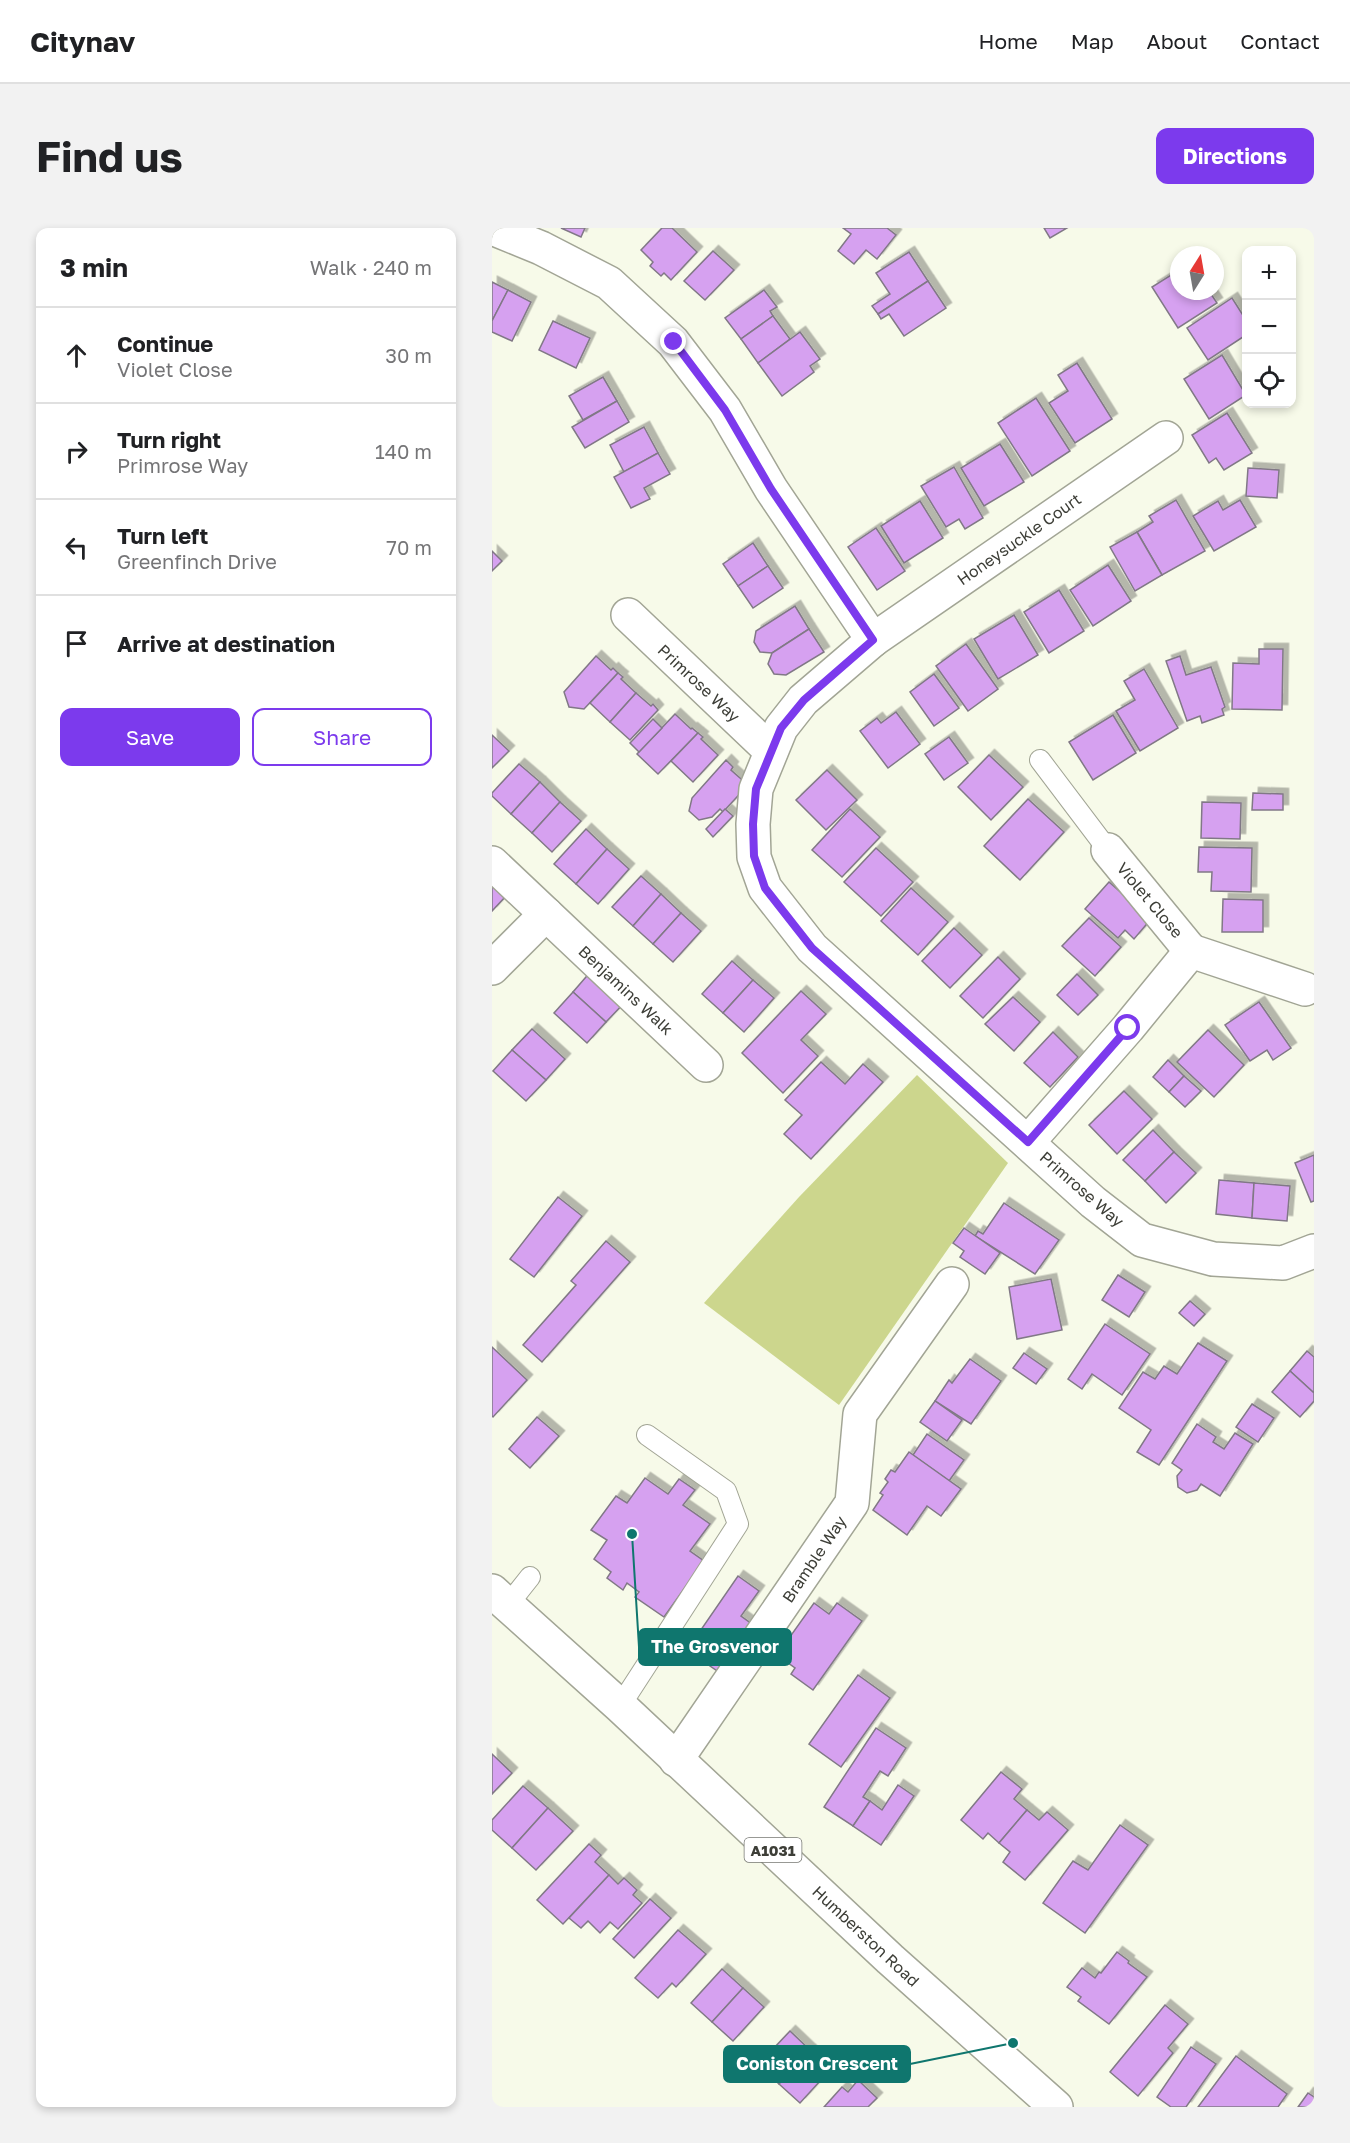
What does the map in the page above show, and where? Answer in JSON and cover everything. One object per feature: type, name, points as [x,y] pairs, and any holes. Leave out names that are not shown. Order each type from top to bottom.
[{"type":"street","points":[[492,228],[541,248],[609,283],[674,342],[725,410],[771,489],[873,640]]},
{"type":"street","name":"Honeysuckle Court","points":[[873,640],[1166,438]]},
{"type":"street","name":"Primrose Way","points":[[628,615],[771,750]]},
{"type":"street","name":"Primrose Way","points":[[873,640],[804,700],[781,728],[771,750],[756,789],[753,824],[754,856],[765,888],[812,948],[1093,1202],[1142,1240],[1213,1259],[1283,1263],[1314,1251]]},
{"type":"street","name":"Violet Close","points":[[1108,850],[1191,951],[1305,989]]},
{"type":"street","name":"Benjamins Walk","points":[[492,863],[706,1065]]},
{"type":"street","points":[[492,968],[546,914]]},
{"type":"street","name":"Violet Close","points":[[1028,1142],[1128,1028],[1191,951]]},
{"type":"street","name":"Bramble Way","points":[[676,1760],[852,1503],[861,1414],[952,1284]]},
{"type":"street","name":"Humberston Road","points":[[500,1599],[620,1706],[890,1959],[1056,2107]]},
{"type":"lane","points":[[1040,760],[1108,850]]},
{"type":"lane","points":[[620,1706],[738,1524],[726,1491],[647,1435]]},
{"type":"lane","points":[[500,1599],[530,1576]]},
{"type":"green space","points":[[917,1075],[1008,1163],[839,1405],[704,1303],[799,1197]]},
{"type":"building","points":[[561,228],[585,228],[581,237]]},
{"type":"building","points":[[662,228],[672,228],[697,252],[671,280],[664,273],[661,276],[650,266],[653,262],[641,250]]},
{"type":"building","points":[[843,228],[887,228],[896,235],[877,259],[866,250],[854,264],[838,251],[851,234]]},
{"type":"building","points":[[1044,228],[1067,228],[1050,238]]},
{"type":"building","points":[[713,251],[734,270],[705,300],[684,281]]},
{"type":"building","points":[[909,252],[928,281],[878,314],[872,306],[890,294],[876,273]]},
{"type":"building","points":[[1170,276],[1170,300],[1215,300],[1217,303],[1178,328],[1152,287]]},
{"type":"building","points":[[928,281],[946,308],[904,336],[889,314],[881,319],[878,314]]},
{"type":"building","points":[[492,282],[508,290],[492,321]]},
{"type":"building","points":[[508,290],[531,302],[512,341],[492,332],[492,321]]},
{"type":"building","points":[[764,290],[777,307],[770,311],[773,316],[741,339],[725,318]]},
{"type":"building","points":[[1232,298],[1242,314],[1242,338],[1208,360],[1187,328]]},
{"type":"building","points":[[773,316],[790,339],[758,363],[741,339]]},
{"type":"building","points":[[553,321],[590,338],[576,368],[539,350]]},
{"type":"building","points":[[800,332],[820,359],[810,366],[814,372],[782,396],[758,363]]},
{"type":"building","points":[[1222,355],[1242,388],[1242,398],[1209,419],[1184,379]]},
{"type":"building","points":[[1077,363],[1112,419],[1075,443],[1049,403],[1068,391],[1058,375]]},
{"type":"building","points":[[603,377],[617,401],[583,420],[569,396]]},
{"type":"building","points":[[1036,398],[1070,451],[1032,476],[998,423]]},
{"type":"building","points":[[617,401],[629,422],[585,448],[572,427]]},
{"type":"building","points":[[1227,413],[1252,453],[1224,470],[1216,458],[1209,463],[1192,435]]},
{"type":"building","points":[[644,427],[658,453],[624,472],[610,445]]},
{"type":"building","points":[[1000,444],[1024,482],[984,506],[961,468]]},
{"type":"building","points":[[658,453],[670,474],[644,488],[650,499],[631,508],[614,477]]},
{"type":"building","points":[[954,467],[983,518],[965,529],[959,519],[946,527],[921,486]]},
{"type":"building","points":[[1248,468],[1279,470],[1277,498],[1246,496]]},
{"type":"building","points":[[1176,500],[1205,551],[1162,575],[1137,532],[1153,522],[1149,516]]},
{"type":"building","points":[[1240,500],[1256,527],[1214,551],[1193,516],[1218,501],[1223,510]]},
{"type":"building","points":[[920,501],[943,538],[904,563],[881,526]]},
{"type":"building","points":[[876,528],[905,571],[877,590],[848,547]]},
{"type":"building","points":[[1137,532],[1162,575],[1135,591],[1110,547]]},
{"type":"building","points":[[753,543],[768,566],[738,586],[723,564]]},
{"type":"building","points":[[492,551],[502,561],[492,571]]},
{"type":"building","points":[[1108,565],[1131,601],[1093,626],[1070,590]]},
{"type":"building","points":[[768,566],[783,588],[753,608],[738,586]]},
{"type":"building","points":[[1059,590],[1084,631],[1049,653],[1024,612]]},
{"type":"building","points":[[795,606],[809,629],[772,653],[760,652],[754,642],[756,631]]},
{"type":"building","points":[[1014,615],[1038,655],[998,679],[974,639]]},
{"type":"building","points":[[809,629],[824,652],[786,675],[774,674],[768,664],[772,653]]},
{"type":"building","points":[[966,644],[998,689],[968,711],[936,666]]},
{"type":"building","points":[[1259,649],[1283,649],[1282,710],[1232,709],[1233,663],[1259,664]]},
{"type":"building","points":[[596,656],[611,670],[613,668],[618,673],[584,709],[569,707],[564,692]]},
{"type":"building","points":[[1180,656],[1186,675],[1211,667],[1225,707],[1222,709],[1224,715],[1202,723],[1200,716],[1187,721],[1166,661]]},
{"type":"building","points":[[1144,669],[1178,728],[1140,751],[1116,711],[1135,700],[1124,681]]},
{"type":"building","points":[[618,673],[636,693],[610,722],[590,703]]},
{"type":"building","points":[[934,674],[959,708],[934,726],[910,692]]},
{"type":"building","points":[[636,693],[658,710],[630,740],[610,722]]},
{"type":"building","points":[[896,712],[920,744],[888,768],[860,731],[877,718],[881,723]]},
{"type":"building","points":[[675,714],[698,733],[658,774],[637,754]]},
{"type":"building","points":[[1113,715],[1136,753],[1093,780],[1069,742]]},
{"type":"building","points":[[653,719],[662,728],[639,752],[630,743]]},
{"type":"building","points":[[698,733],[703,737],[701,739],[718,755],[693,782],[671,761]]},
{"type":"building","points":[[492,735],[509,751],[492,768]]},
{"type":"building","points":[[949,737],[968,763],[944,780],[925,754]]},
{"type":"building","points":[[989,755],[1023,787],[991,820],[958,787]]},
{"type":"building","points":[[726,760],[733,767],[731,770],[748,785],[723,812],[720,809],[712,817],[699,820],[689,811],[692,798]]},
{"type":"building","points":[[519,764],[540,782],[511,814],[492,796],[492,793]]},
{"type":"building","points":[[827,770],[857,800],[826,830],[796,800]]},
{"type":"building","points":[[540,782],[560,802],[532,833],[511,814]]},
{"type":"building","points":[[1253,793],[1283,794],[1283,810],[1252,810]]},
{"type":"building","points":[[1028,799],[1064,832],[1020,880],[984,846]]},
{"type":"building","points":[[560,802],[581,821],[552,852],[532,833]]},
{"type":"building","points":[[1202,802],[1241,803],[1240,839],[1201,838]]},
{"type":"building","points":[[725,809],[733,816],[713,837],[706,829]]},
{"type":"building","points":[[850,809],[880,837],[842,877],[812,850]]},
{"type":"building","points":[[586,829],[607,849],[576,884],[554,864]]},
{"type":"building","points":[[1199,847],[1252,848],[1251,892],[1211,891],[1212,872],[1198,872]]},
{"type":"building","points":[[876,848],[913,882],[881,916],[844,882]]},
{"type":"building","points":[[607,849],[629,869],[598,904],[576,884]]},
{"type":"building","points":[[641,876],[661,894],[633,926],[612,907]]},
{"type":"building","points":[[1109,882],[1151,919],[1134,939],[1125,930],[1118,938],[1085,909]]},
{"type":"building","points":[[492,883],[506,896],[492,911]]},
{"type":"building","points":[[911,888],[948,922],[918,955],[881,921]]},
{"type":"building","points":[[661,894],[681,913],[653,944],[633,926]]},
{"type":"building","points":[[1223,899],[1263,900],[1263,932],[1222,932]]},
{"type":"building","points":[[681,913],[701,931],[673,962],[653,944]]},
{"type":"building","points":[[1089,918],[1121,947],[1095,976],[1062,946]]},
{"type":"building","points":[[954,928],[982,955],[950,988],[922,961]]},
{"type":"building","points":[[998,957],[1020,979],[983,1018],[960,996]]},
{"type":"building","points":[[732,961],[753,980],[723,1013],[702,994]]},
{"type":"building","points":[[592,970],[626,1001],[606,1022],[573,992]]},
{"type":"building","points":[[1077,974],[1098,995],[1078,1015],[1057,995]]},
{"type":"building","points":[[753,980],[774,998],[744,1032],[723,1013]]},
{"type":"building","points":[[801,991],[826,1014],[801,1040],[818,1056],[783,1093],[742,1053]]},
{"type":"building","points":[[573,992],[606,1022],[587,1043],[554,1013]]},
{"type":"building","points":[[1013,997],[1040,1022],[1014,1051],[985,1024]]},
{"type":"building","points":[[1259,1002],[1291,1048],[1273,1060],[1267,1050],[1250,1061],[1225,1025]]},
{"type":"building","points":[[532,1029],[565,1059],[546,1080],[512,1050]]},
{"type":"building","points":[[1208,1030],[1244,1065],[1214,1097],[1177,1062]]},
{"type":"building","points":[[1053,1032],[1078,1057],[1050,1087],[1024,1063]]},
{"type":"building","points":[[512,1050],[546,1080],[526,1101],[493,1071]]},
{"type":"building","points":[[1168,1060],[1184,1076],[1169,1092],[1153,1077]]},
{"type":"building","points":[[821,1062],[845,1084],[863,1064],[883,1082],[811,1159],[784,1134],[802,1115],[785,1100]]},
{"type":"building","points":[[1184,1076],[1201,1091],[1185,1107],[1169,1092]]},
{"type":"building","points":[[1124,1091],[1152,1119],[1117,1154],[1089,1125]]},
{"type":"building","points":[[1153,1130],[1174,1152],[1145,1181],[1123,1160]]},
{"type":"building","points":[[1174,1152],[1196,1173],[1166,1203],[1145,1181]]},
{"type":"building","points":[[1314,1155],[1314,1201],[1311,1202],[1295,1163]]},
{"type":"building","points":[[1219,1180],[1254,1183],[1252,1218],[1216,1214]]},
{"type":"building","points":[[1254,1183],[1290,1186],[1287,1221],[1252,1218]]},
{"type":"building","points":[[558,1197],[582,1216],[534,1277],[510,1259]]},
{"type":"building","points":[[1004,1203],[1059,1240],[1035,1274],[975,1236],[978,1231],[983,1234]]},
{"type":"building","points":[[964,1228],[1000,1253],[985,1274],[960,1257],[964,1251],[953,1243]]},
{"type":"building","points":[[606,1241],[630,1262],[542,1362],[523,1345],[576,1285],[571,1281]]},
{"type":"building","points":[[1118,1275],[1145,1292],[1129,1317],[1102,1300]]},
{"type":"building","points":[[1051,1279],[1062,1330],[1017,1339],[1009,1287]]},
{"type":"building","points":[[1190,1301],[1205,1314],[1194,1326],[1179,1313]]},
{"type":"building","points":[[1105,1324],[1150,1354],[1122,1395],[1092,1374],[1082,1389],[1068,1379]]},
{"type":"building","points":[[1198,1343],[1227,1361],[1159,1465],[1137,1452],[1151,1430],[1119,1408],[1143,1372],[1155,1379],[1164,1366],[1177,1374]]},
{"type":"building","points":[[492,1347],[527,1380],[493,1417],[492,1416]]},
{"type":"building","points":[[1307,1351],[1314,1357],[1314,1393],[1290,1371]]},
{"type":"building","points":[[1024,1353],[1047,1369],[1036,1384],[1013,1368]]},
{"type":"building","points":[[970,1359],[1001,1381],[971,1424],[935,1401],[949,1380],[952,1383]]},
{"type":"building","points":[[1290,1371],[1314,1393],[1314,1401],[1300,1417],[1272,1392]]},
{"type":"building","points":[[935,1401],[962,1420],[947,1441],[920,1422]]},
{"type":"building","points":[[1252,1404],[1274,1418],[1258,1442],[1236,1427]]},
{"type":"building","points":[[537,1417],[559,1436],[530,1468],[509,1449]]},
{"type":"building","points":[[1197,1424],[1216,1437],[1213,1442],[1224,1449],[1235,1433],[1253,1444],[1220,1496],[1201,1484],[1197,1490],[1187,1493],[1178,1487],[1177,1476],[1182,1470],[1172,1463]]},
{"type":"building","points":[[927,1434],[964,1460],[949,1481],[913,1455]]},
{"type":"building","points":[[909,1452],[961,1489],[941,1516],[927,1506],[907,1535],[873,1510],[883,1495],[880,1493],[888,1482],[885,1479],[891,1470],[895,1472]]},
{"type":"building","points":[[645,1478],[668,1494],[679,1479],[695,1490],[683,1505],[710,1524],[690,1551],[704,1561],[664,1617],[635,1597],[639,1592],[627,1583],[623,1590],[607,1578],[611,1572],[594,1559],[607,1540],[591,1530],[616,1496],[627,1503]]},
{"type":"building","points":[[738,1576],[759,1591],[741,1616],[756,1627],[723,1675],[687,1650]]},
{"type":"building","points":[[814,1603],[829,1614],[837,1603],[862,1621],[813,1690],[791,1674],[795,1668],[777,1655]]},
{"type":"building","points":[[858,1675],[890,1698],[841,1767],[809,1744]]},
{"type":"building","points":[[876,1728],[906,1748],[888,1776],[880,1771],[863,1797],[870,1801],[853,1826],[824,1807]]},
{"type":"building","points":[[492,1754],[512,1773],[492,1794]]},
{"type":"building","points":[[1001,1772],[1022,1789],[1014,1799],[1027,1810],[999,1843],[988,1833],[983,1839],[961,1820]]},
{"type":"building","points":[[898,1785],[914,1796],[881,1845],[853,1826],[870,1801],[882,1810]]},
{"type":"building","points":[[523,1786],[548,1808],[512,1848],[492,1830],[492,1820]]},
{"type":"building","points":[[548,1808],[573,1831],[536,1870],[512,1848]]},
{"type":"building","points":[[1027,1810],[1039,1820],[1047,1812],[1068,1830],[1025,1880],[1003,1862],[1010,1852],[999,1843]]},
{"type":"building","points":[[1120,1825],[1148,1845],[1085,1933],[1043,1903],[1073,1861],[1088,1870]]},
{"type":"building","points":[[589,1844],[601,1855],[595,1862],[609,1875],[563,1924],[537,1900]]},
{"type":"building","points":[[609,1875],[618,1884],[624,1878],[637,1890],[633,1895],[642,1903],[618,1929],[610,1922],[600,1933],[588,1921],[581,1928],[569,1918]]},
{"type":"building","points":[[650,1899],[671,1918],[634,1958],[613,1939]]},
{"type":"building","points":[[678,1930],[706,1954],[676,1987],[672,1983],[658,1998],[635,1978]]},
{"type":"building","points":[[1117,1952],[1147,1977],[1109,2024],[1078,2001],[1081,1997],[1067,1987],[1082,1968],[1095,1978]]},
{"type":"building","points":[[722,1969],[743,1988],[712,2022],[691,2003]]},
{"type":"building","points":[[743,1988],[764,2007],[733,2041],[712,2022]]},
{"type":"building","points":[[1165,2005],[1188,2024],[1168,2048],[1173,2053],[1138,2096],[1110,2072]]},
{"type":"building","points":[[790,2031],[810,2050],[779,2084],[758,2065]]},
{"type":"building","points":[[1191,2047],[1216,2064],[1186,2107],[1171,2107],[1157,2097]]},
{"type":"building","points":[[810,2050],[831,2069],[800,2103],[779,2084]]},
{"type":"building","points":[[1236,2056],[1287,2094],[1278,2107],[1198,2107]]},
{"type":"building","points":[[858,2080],[877,2098],[868,2107],[824,2107],[842,2087],[848,2092]]},
{"type":"building","points":[[1308,2093],[1314,2097],[1314,2107],[1298,2107]]},
{"type":"place","name":"The Grosvenor","points":[[632,1534]]},
{"type":"place","name":"Coniston Crescent","points":[[1013,2043]]},
{"type":"route","points":[[674,342],[725,410],[771,489],[873,640],[804,700],[781,728],[771,750],[756,789],[753,824],[754,856],[765,888],[812,948],[1028,1142],[1128,1028]]}]
